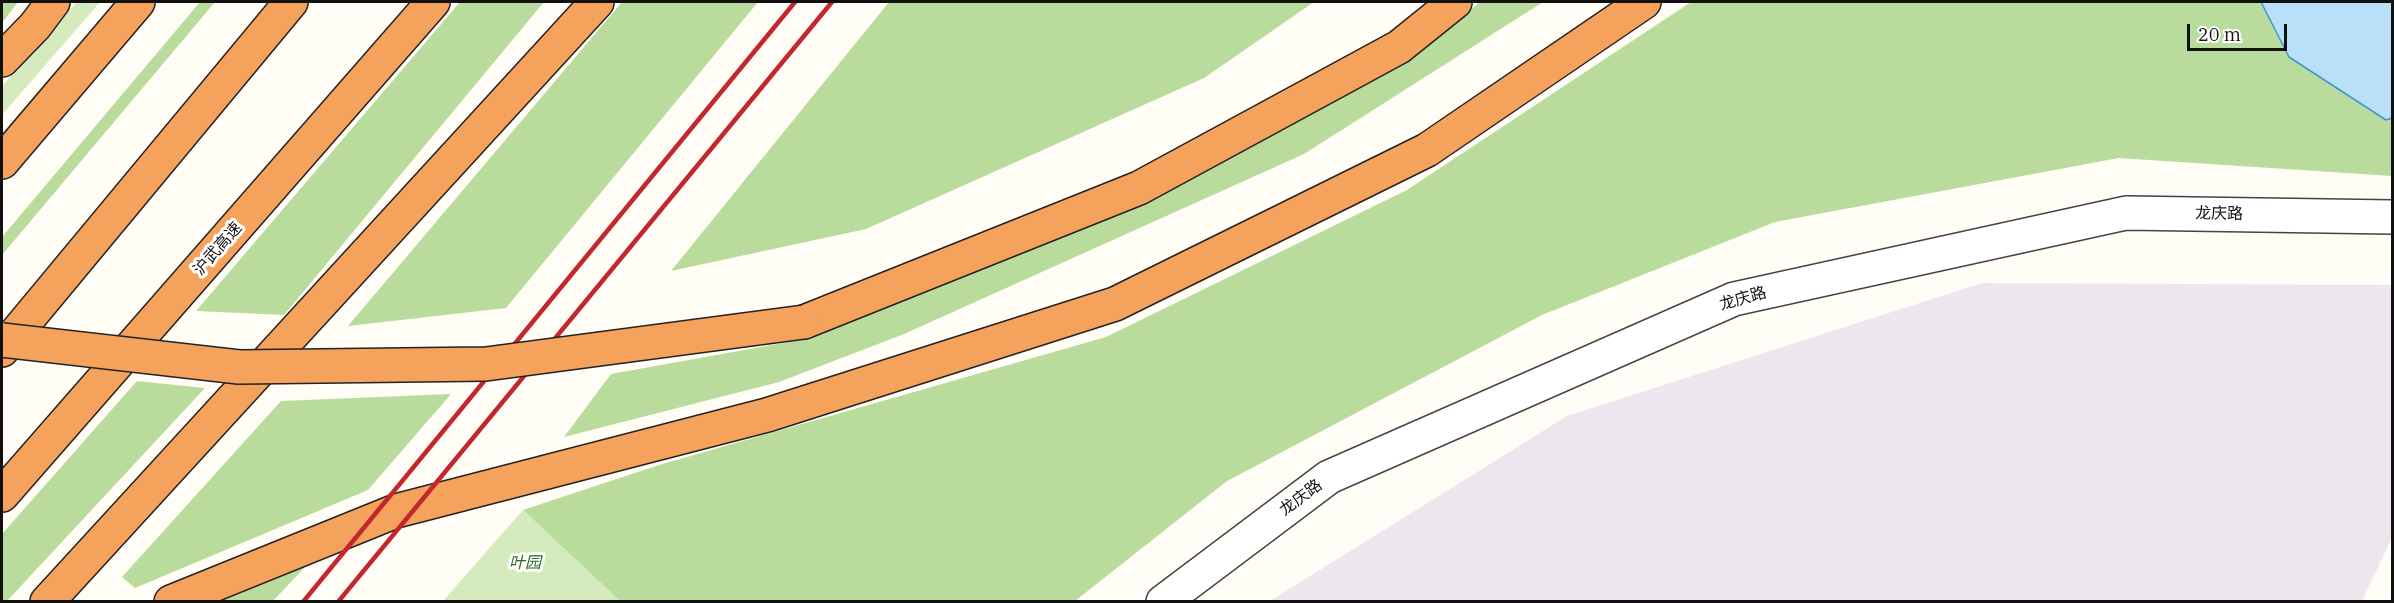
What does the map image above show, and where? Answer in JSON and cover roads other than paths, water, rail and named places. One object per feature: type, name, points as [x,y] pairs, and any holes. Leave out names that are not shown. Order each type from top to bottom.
[{"type":"highway","points":[[2,60],[35,26],[53,2]]},
{"type":"highway","points":[[2,162],[138,2]]},
{"type":"highway","points":[[2,350],[291,2]]},
{"type":"highway","name":"沪武高速","points":[[2,495],[433,2]]},
{"type":"highway","points":[[46,602],[597,2]]},
{"type":"highway","points":[[2,340],[239,367],[486,364],[804,322],[1138,188],[1399,47],[1455,2]]},
{"type":"highway","points":[[171,602],[396,511],[766,415],[1115,304],[1427,150],[1644,2]]},
{"type":"street","name":"龙庆路","points":[[1163,602],[1329,477],[1734,299],[2126,213],[2392,217]]},
{"type":"water","points":[[2261,2],[2392,2],[2392,118],[2386,120],[2289,57]]},
{"type":"railway","points":[[303,602],[795,2]]},
{"type":"railway","points":[[338,602],[832,2]]},
{"type":"park label","name":"叶园","points":[[525,563]]}]
